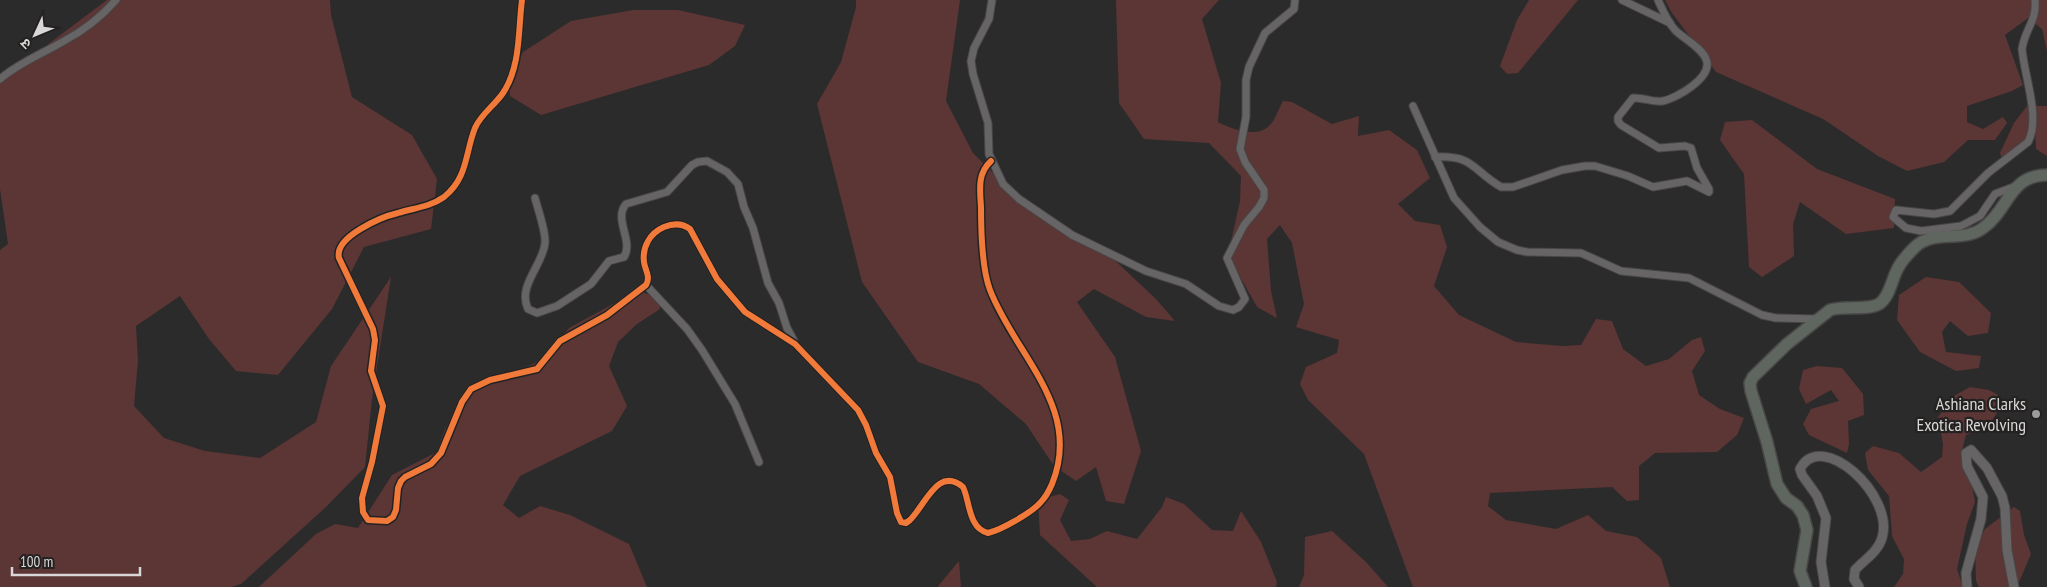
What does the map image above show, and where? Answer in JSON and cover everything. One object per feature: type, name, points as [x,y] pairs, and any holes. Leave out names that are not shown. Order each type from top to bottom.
[{"type":"highway","points":[[1806,587],[1800,571],[1807,530],[1804,515],[1797,506],[1786,498],[1777,484],[1750,383],[1753,377],[1817,318],[1830,310],[1838,307],[1873,307],[1880,303],[1886,297],[1893,277],[1900,265],[1916,246],[1924,240],[1977,233],[1989,223],[2016,186],[2028,177],[2047,175]]},
{"type":"street","points":[[0,78],[18,65],[73,36],[102,14],[116,0]]},
{"type":"street","points":[[522,0],[516,57],[507,86],[475,127],[466,163],[456,182],[443,197],[432,204],[390,215],[354,233],[339,247],[338,256],[340,261],[369,318],[375,335],[371,371],[383,406],[362,502],[364,516],[371,520],[387,521],[395,514],[398,488],[405,477],[431,464],[441,453],[462,402],[471,389],[490,380],[538,369],[560,341],[607,314],[646,284],[649,278],[644,259],[646,243],[649,238],[662,228],[676,224],[685,225],[695,235],[706,261],[717,279],[745,312],[796,344],[824,372],[861,416],[892,485],[897,513],[901,522],[906,523],[910,520],[937,485],[946,479],[963,487],[972,517],[979,528],[984,532],[993,532],[1037,506],[1049,491],[1056,474],[1060,452],[1060,435],[1057,418],[1042,382],[1005,321],[989,288],[981,220],[980,177],[991,161]]},
{"type":"street","points":[[992,0],[989,19],[974,48],[971,61],[973,74],[988,123],[988,148],[991,161],[999,178],[1009,191],[1059,227],[1146,271],[1186,284],[1219,306],[1233,310],[1239,308],[1245,299],[1227,258],[1244,225],[1264,198],[1264,190],[1245,162],[1240,149],[1246,117],[1246,80],[1265,33],[1294,9],[1295,0]]},
{"type":"street","points":[[1622,0],[1670,23]]},
{"type":"street","points":[[1435,157],[1458,157],[1466,160],[1500,188],[1513,187],[1562,170],[1595,166],[1628,176],[1653,187],[1687,181],[1709,192],[1697,168],[1691,148],[1686,146],[1660,148],[1621,125],[1618,121],[1618,116],[1633,98],[1657,102],[1668,100],[1689,89],[1698,82],[1705,72],[1707,64],[1705,57],[1670,23],[1658,0]]},
{"type":"street","points":[[2016,186],[1994,194],[1980,216],[1961,226],[1921,231],[1906,228],[1893,217],[1896,210],[1934,214],[1950,211],[1988,173],[2028,142],[2032,135],[2033,122],[2022,49],[2024,38],[2034,18],[2035,0]]},
{"type":"street","points":[[1413,106],[1454,198],[1461,208],[1488,235],[1508,247],[1527,252],[1582,253],[1621,271],[1689,278],[1762,315],[1776,318],[1817,318]]},
{"type":"street","points":[[535,198],[545,244],[528,285],[525,300],[528,309],[537,314],[557,306],[584,289],[594,281],[606,263],[624,257],[627,248],[621,214],[626,204],[667,192],[692,165],[703,161],[711,162],[727,172],[738,184],[753,228],[768,283],[779,303],[787,328],[796,344]]},
{"type":"street","points":[[646,284],[687,329],[702,350],[735,404],[759,462]]},
{"type":"street","points":[[1967,587],[1966,574],[1981,519],[1982,497],[1967,466],[1966,453],[1971,450],[1987,468],[2002,496],[2005,508],[2007,550],[2014,587]]},
{"type":"street","points":[[1825,587],[1821,562],[1826,518],[1817,496],[1802,475],[1800,469],[1806,461],[1820,456],[1833,459],[1853,471],[1875,496],[1881,507],[1884,520],[1883,537],[1875,551],[1855,570],[1854,579],[1859,587]]},
{"type":"shaded area","points":[[107,0],[330,0],[331,15],[352,97],[412,135],[437,179],[431,229],[364,247],[332,309],[278,375],[236,371],[209,339],[180,296],[136,326],[138,360],[134,406],[164,438],[205,451],[260,458],[316,422],[331,366],[391,277],[372,399],[365,467],[326,507],[241,584],[231,587],[0,587],[0,250],[8,244],[0,189],[0,78]]},
{"type":"shaded area","points":[[856,0],[960,0],[946,101],[973,153],[1019,199],[1066,234],[1105,251],[1156,299],[1175,321],[1146,317],[1094,289],[1077,302],[1115,357],[1141,451],[1124,504],[1106,501],[1096,467],[1076,481],[1054,466],[1026,424],[979,384],[918,362],[862,282],[817,104],[841,62],[856,7]]},
{"type":"shaded area","points":[[1116,0],[1219,0],[1202,19],[1221,83],[1218,122],[1237,130],[1258,131],[1265,129],[1272,123],[1283,101],[1292,102],[1332,124],[1359,116],[1358,136],[1389,130],[1417,150],[1430,178],[1398,204],[1415,221],[1440,225],[1447,247],[1434,286],[1459,315],[1516,342],[1562,346],[1581,345],[1596,319],[1612,321],[1623,349],[1646,366],[1669,359],[1692,340],[1701,337],[1705,351],[1692,371],[1699,395],[1720,409],[1744,418],[1737,435],[1717,452],[1655,453],[1639,466],[1639,500],[1627,501],[1612,487],[1490,493],[1488,506],[1506,520],[1556,529],[1588,515],[1606,531],[1637,537],[1661,558],[1670,587],[1413,587],[1364,454],[1308,400],[1300,384],[1306,367],[1337,353],[1339,340],[1296,327],[1304,304],[1292,243],[1280,225],[1267,239],[1271,291],[1277,318],[1257,307],[1228,255],[1240,201],[1241,176],[1209,143],[1144,139],[1119,103]]},
{"type":"shaded area","points":[[1529,0],[1578,0],[1518,73],[1507,74],[1500,66],[1517,20]]},
{"type":"shaded area","points":[[1665,0],[2047,0],[2047,51],[2042,29],[2028,18],[2005,35],[2023,85],[2012,91],[1967,106],[1967,122],[1983,129],[2003,117],[2007,123],[1995,140],[1968,140],[1944,162],[1907,171],[1878,156],[1823,119],[1716,72],[1672,13]]},
{"type":"shaded area","points":[[633,10],[678,10],[745,25],[735,46],[709,65],[541,115],[510,96],[509,81],[523,52],[571,21]]},
{"type":"shaded area","points":[[2027,106],[2047,106],[2047,156],[2036,149],[2035,128],[2022,147],[2002,159],[2000,153],[2014,123]]},
{"type":"shaded area","points":[[1752,120],[1817,169],[1895,199],[1894,228],[1846,234],[1800,202],[1793,224],[1794,256],[1762,277],[1749,267],[1744,174],[1720,140],[1725,122]]},
{"type":"shaded area","points":[[1926,277],[1959,282],[1991,313],[1988,333],[1968,336],[1950,321],[1942,332],[1946,352],[1981,356],[1979,368],[1956,371],[1920,352],[1897,320],[1899,295]]},
{"type":"shaded area","points":[[637,291],[659,297],[660,309],[637,324],[618,342],[609,366],[627,406],[612,431],[520,476],[503,505],[519,518],[540,506],[570,515],[629,544],[647,587],[259,587],[316,534],[335,524],[358,528],[392,475],[437,452],[445,429],[474,389],[542,360],[569,328]]},
{"type":"shaded area","points":[[1817,366],[1842,368],[1863,394],[1864,415],[1848,421],[1849,444],[1847,453],[1809,435],[1803,424],[1811,409],[1839,401],[1831,390],[1806,404],[1799,389],[1803,370]]},
{"type":"shaded area","points":[[1970,387],[1989,390],[1998,395],[1998,404],[1997,411],[1991,422],[1966,435],[1962,450],[1975,502],[1967,524],[1957,569],[1963,587],[1894,587],[1903,574],[1904,559],[1892,536],[1889,496],[1868,470],[1865,453],[1873,446],[1899,453],[1921,472],[1942,457],[1943,444],[1938,417],[1954,396]]},
{"type":"shaded area","points":[[1060,494],[1069,500],[1060,520],[1071,541],[1090,539],[1107,531],[1137,539],[1162,507],[1166,497],[1184,504],[1212,530],[1233,531],[1241,511],[1261,542],[1277,582],[1276,587],[1097,587],[1040,535],[1038,500]]},
{"type":"shaded area","points":[[2014,507],[2020,511],[2024,535],[2031,554],[2017,587],[1979,587],[1976,581],[1975,547],[1985,529]]},
{"type":"shaded area","points":[[1332,531],[1366,562],[1388,587],[1299,587],[1304,575],[1305,537]]},
{"type":"shaded area","points":[[959,561],[961,587],[938,587],[939,585]]},
{"type":"cycle path","points":[[522,0],[518,48],[513,71],[503,93],[484,114],[475,128],[465,165],[458,182],[444,197],[433,203],[390,215],[360,229],[339,250],[339,258],[373,329],[375,340],[371,371],[383,406],[372,462],[362,498],[363,512],[368,520],[387,521],[393,517],[401,481],[405,477],[431,464],[441,453],[462,402],[471,389],[490,380],[537,369],[560,341],[607,315],[646,285],[648,276],[644,251],[648,241],[659,230],[678,224],[690,229],[717,279],[745,312],[795,344],[858,410],[866,425],[876,453],[890,477],[897,513],[901,522],[906,523],[910,520],[933,490],[939,484],[946,481],[954,482],[963,487],[973,520],[981,530],[988,533],[1015,521],[1036,507],[1050,489],[1059,457],[1059,431],[1053,406],[1042,383],[1001,314],[987,281],[982,249],[980,188],[983,171],[991,161]]},
{"type":"place","name":"Ashiana Clarks Exotica Revolving","points":[[2036,414]]}]
